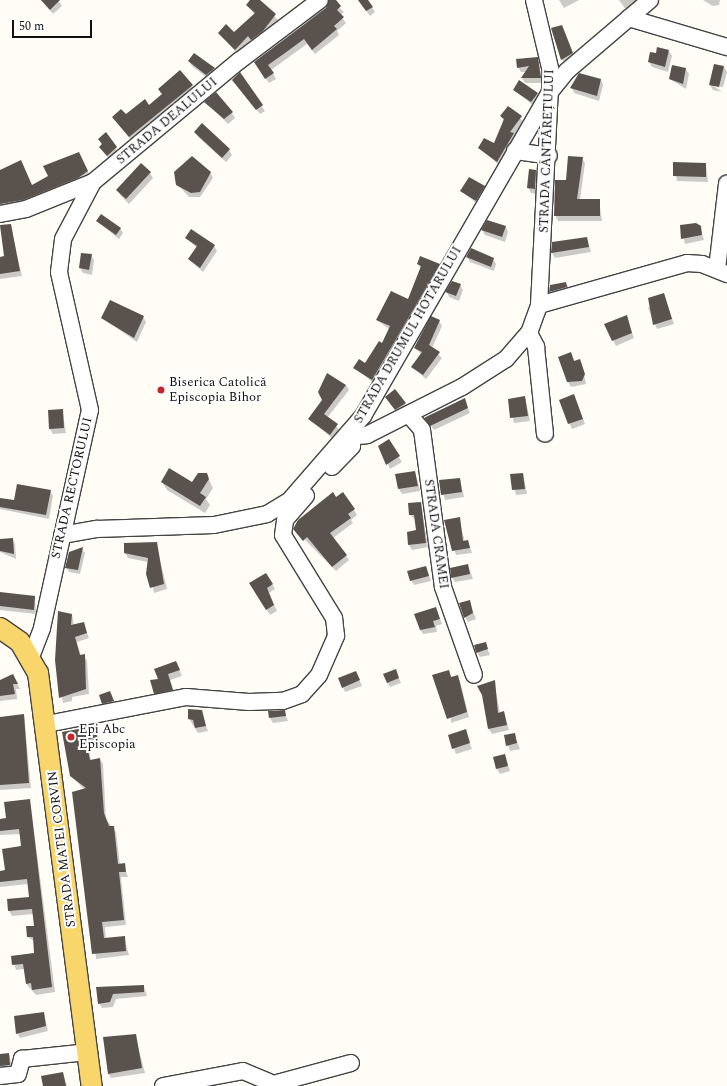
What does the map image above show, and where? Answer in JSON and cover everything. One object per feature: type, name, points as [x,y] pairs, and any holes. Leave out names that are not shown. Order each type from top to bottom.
[{"type":"main road","name":"STRADA MATEI CORVIN","points":[[0,628],[20,642],[31,657],[38,673],[47,724],[92,1086]]},
{"type":"street","name":"STRADA DEALULUI","points":[[0,214],[26,209],[94,182],[239,61],[320,0]]},
{"type":"street","name":"STRADA CÂNTĂREȚULUI","points":[[346,438],[367,435],[410,416],[506,359],[529,333],[539,305],[549,156],[550,92],[547,44],[534,0]]},
{"type":"street","name":"STRADA DRUMUL HOTARULUI","points":[[62,535],[97,529],[214,525],[267,514],[289,501],[346,438],[363,416],[550,92],[568,71],[650,0]]},
{"type":"street","points":[[629,18],[727,47]]},
{"type":"street","points":[[515,151],[549,156]]},
{"type":"street","name":"STRADA RECTORULUI","points":[[31,657],[42,628],[90,410],[59,272],[63,239],[94,182]]},
{"type":"street","points":[[539,305],[680,264],[702,264],[722,271],[727,184]]},
{"type":"street","points":[[529,333],[536,347],[545,434]]},
{"type":"street","name":"STRADA CRAMEI","points":[[410,416],[422,430],[443,587],[474,675]]},
{"type":"street","points":[[47,724],[186,697],[249,702],[283,701],[302,694],[319,675],[336,636],[336,628],[282,528],[332,467],[350,451],[352,446],[346,438]]},
{"type":"street","points":[[0,1076],[18,1074],[22,1059],[87,1052]]},
{"type":"street","points":[[163,1086],[242,1071],[267,1084],[351,1063]]},
{"type":"building","points":[[41,0],[60,0],[50,10]]},
{"type":"building","points":[[250,0],[260,0],[276,14],[263,31],[251,40],[248,36],[235,50],[218,33],[226,24],[234,32],[255,13],[246,5]]},
{"type":"building","points":[[329,0],[336,0],[341,6],[337,10],[344,17],[334,26],[337,29],[312,50],[304,39],[268,65],[274,73],[265,79],[254,62],[326,8]]},
{"type":"building","points":[[358,0],[368,0],[373,7],[366,11]]},
{"type":"building","points":[[562,25],[573,53],[561,60],[551,28]]},
{"type":"building","points":[[657,47],[669,50],[665,67],[648,62],[650,52],[656,53]]},
{"type":"building","points":[[194,53],[215,68],[206,75],[188,61]]},
{"type":"building","points":[[538,57],[541,78],[521,78],[529,66],[517,68],[516,59]]},
{"type":"building","points":[[714,64],[724,66],[719,87],[709,85]]},
{"type":"building","points":[[672,65],[686,68],[683,84],[669,79]]},
{"type":"building","points":[[180,70],[193,85],[129,137],[112,117],[121,109],[126,114],[145,99],[149,105],[162,94],[158,89]]},
{"type":"building","points":[[240,72],[263,105],[256,110],[232,80]]},
{"type":"building","points":[[579,73],[601,79],[597,96],[570,88]]},
{"type":"building","points":[[519,80],[538,93],[531,102],[513,90]]},
{"type":"building","points":[[216,92],[233,112],[224,119],[204,102]]},
{"type":"building","points":[[508,106],[522,116],[510,132],[514,133],[497,162],[478,148],[484,138],[494,143],[504,119],[500,116]]},
{"type":"building","points":[[202,123],[230,149],[222,158],[194,132]]},
{"type":"building","points":[[106,132],[117,147],[107,156],[99,147],[102,144],[98,139]]},
{"type":"building","points":[[79,152],[88,171],[78,178],[23,200],[0,204],[0,170],[21,160],[32,185],[48,176],[43,166]]},
{"type":"building","points":[[192,156],[211,172],[200,192],[191,193],[176,185],[174,172]]},
{"type":"building","points":[[568,156],[583,157],[577,199],[600,199],[600,216],[554,216],[555,180],[566,180]]},
{"type":"building","points":[[673,162],[706,163],[706,177],[673,176]]},
{"type":"building","points":[[141,163],[151,172],[126,199],[116,190]]},
{"type":"building","points":[[529,169],[536,170],[535,189],[527,188]]},
{"type":"building","points":[[469,177],[485,186],[476,201],[460,191]]},
{"type":"building","points":[[101,214],[121,228],[116,235],[96,221]]},
{"type":"building","points":[[487,220],[506,226],[502,237],[481,230]]},
{"type":"building","points":[[696,223],[701,226],[702,235],[681,239],[680,225]]},
{"type":"building","points":[[11,224],[20,271],[0,274],[0,257],[4,256],[0,225]]},
{"type":"building","points":[[191,229],[215,245],[200,268],[188,259],[197,246],[185,238]]},
{"type":"building","points":[[587,237],[589,247],[551,253],[552,242]]},
{"type":"building","points":[[471,248],[494,258],[491,267],[466,257]]},
{"type":"building","points":[[81,253],[92,254],[89,270],[79,268]]},
{"type":"building","points":[[420,256],[440,264],[372,380],[353,368],[359,359],[365,363],[379,341],[382,343],[390,326],[376,320],[391,291],[408,299],[421,266],[417,264]]},
{"type":"building","points":[[452,281],[461,284],[456,296],[445,292]]},
{"type":"building","points":[[566,282],[567,287],[549,292],[550,285]]},
{"type":"building","points":[[664,293],[672,319],[653,325],[648,298]]},
{"type":"building","points":[[110,300],[144,316],[134,338],[101,318]]},
{"type":"building","points":[[627,315],[632,333],[612,341],[604,324]]},
{"type":"building","points":[[431,316],[440,320],[429,345],[440,352],[423,375],[411,367],[422,352],[414,348]]},
{"type":"building","points":[[571,352],[574,361],[580,359],[585,374],[582,381],[567,382],[558,357]]},
{"type":"building","points":[[327,373],[346,385],[324,414],[338,424],[330,435],[308,419],[322,400],[318,392]]},
{"type":"building","points":[[395,389],[406,403],[395,410],[385,397]]},
{"type":"building","points":[[574,394],[583,419],[568,424],[559,400]]},
{"type":"building","points":[[525,396],[528,416],[510,418],[508,399]]},
{"type":"building","points":[[465,398],[468,408],[430,426],[424,418]]},
{"type":"building","points":[[63,409],[64,428],[49,429],[48,410]]},
{"type":"building","points":[[389,439],[400,456],[386,465],[378,446]]},
{"type":"building","points":[[169,468],[192,482],[198,473],[207,473],[209,479],[200,493],[206,497],[200,506],[161,482]]},
{"type":"building","points":[[415,471],[418,486],[398,489],[395,474]]},
{"type":"building","points":[[523,473],[525,489],[512,490],[510,474]]},
{"type":"building","points":[[460,478],[462,492],[441,495],[439,480]]},
{"type":"building","points":[[17,484],[51,490],[46,515],[0,507],[0,498],[14,500]]},
{"type":"building","points":[[333,492],[336,497],[343,492],[355,509],[348,514],[351,518],[330,533],[347,555],[332,567],[307,537],[303,541],[293,529],[298,520]]},
{"type":"building","points":[[421,502],[426,543],[408,545],[407,532],[416,530],[414,515],[409,515],[408,503]]},
{"type":"building","points":[[460,517],[463,541],[468,540],[470,548],[452,551],[444,520]]},
{"type":"building","points":[[13,538],[14,554],[0,551],[0,539]]},
{"type":"building","points":[[157,542],[164,584],[150,588],[146,574],[148,558],[124,553],[124,543]]},
{"type":"building","points":[[83,547],[78,570],[65,568],[69,552]]},
{"type":"building","points":[[468,564],[470,574],[451,578],[450,568]]},
{"type":"building","points":[[426,566],[429,576],[410,581],[407,571]]},
{"type":"building","points":[[266,573],[273,584],[267,588],[274,605],[266,610],[249,583]]},
{"type":"building","points":[[0,592],[35,596],[34,610],[0,606]]},
{"type":"building","points":[[470,600],[473,613],[464,618],[459,603]]},
{"type":"building","points":[[436,607],[440,619],[433,621],[435,627],[420,630],[414,614]]},
{"type":"building","points":[[58,611],[72,614],[71,625],[84,622],[87,633],[75,637],[80,655],[85,654],[86,689],[59,698],[55,660]]},
{"type":"building","points":[[486,642],[488,649],[476,653],[474,645]]},
{"type":"building","points":[[176,661],[180,670],[168,674],[173,690],[154,694],[150,680],[158,679],[154,669]]},
{"type":"building","points":[[396,669],[399,678],[387,683],[383,674]]},
{"type":"building","points":[[449,670],[451,677],[458,675],[467,712],[447,719],[432,675]]},
{"type":"building","points":[[356,671],[360,680],[342,688],[338,678]]},
{"type":"building","points":[[13,674],[18,684],[13,684],[15,694],[0,696],[0,680]]},
{"type":"building","points":[[495,680],[498,713],[504,711],[507,725],[488,729],[482,695],[477,686]]},
{"type":"building","points":[[110,691],[114,701],[102,704],[99,695]]},
{"type":"building","points":[[188,709],[202,710],[206,726],[195,728],[193,720],[188,719]]},
{"type":"building","points":[[285,710],[286,716],[269,718],[268,711]]},
{"type":"building","points":[[24,714],[29,783],[0,785],[0,717]]},
{"type":"building","points":[[95,726],[97,737],[86,740],[90,760],[100,758],[104,813],[109,826],[114,826],[118,864],[125,863],[126,872],[119,872],[124,920],[102,922],[104,938],[125,936],[126,951],[92,954],[72,792],[86,788],[70,776],[62,732]]},
{"type":"building","points":[[466,729],[470,743],[452,749],[448,735]]},
{"type":"building","points":[[515,733],[517,743],[506,746],[504,735]]},
{"type":"building","points":[[505,754],[508,766],[496,769],[493,757]]},
{"type":"building","points":[[30,799],[52,987],[32,990],[31,983],[26,984],[23,964],[12,965],[11,956],[34,953],[33,937],[27,937],[26,926],[34,926],[32,909],[8,911],[7,899],[29,897],[27,879],[0,882],[0,871],[5,870],[2,849],[21,846],[19,829],[0,831],[0,819],[6,818],[4,802]]},
{"type":"building","points":[[144,985],[144,992],[113,994],[110,1002],[98,1004],[96,987]]},
{"type":"building","points":[[44,1012],[46,1026],[16,1034],[14,1016]]},
{"type":"building","points":[[136,1034],[142,1068],[108,1074],[103,1037]]},
{"type":"building","points":[[9,1053],[10,1065],[0,1066],[0,1054]]},
{"type":"building","points":[[63,1072],[66,1086],[43,1086],[41,1076]]},
{"type":"place","name":"Biserica Catolică Episcopia Bihor","points":[[161,390]]},
{"type":"place","name":"Epi Abc Episcopia","points":[[71,737]]}]
